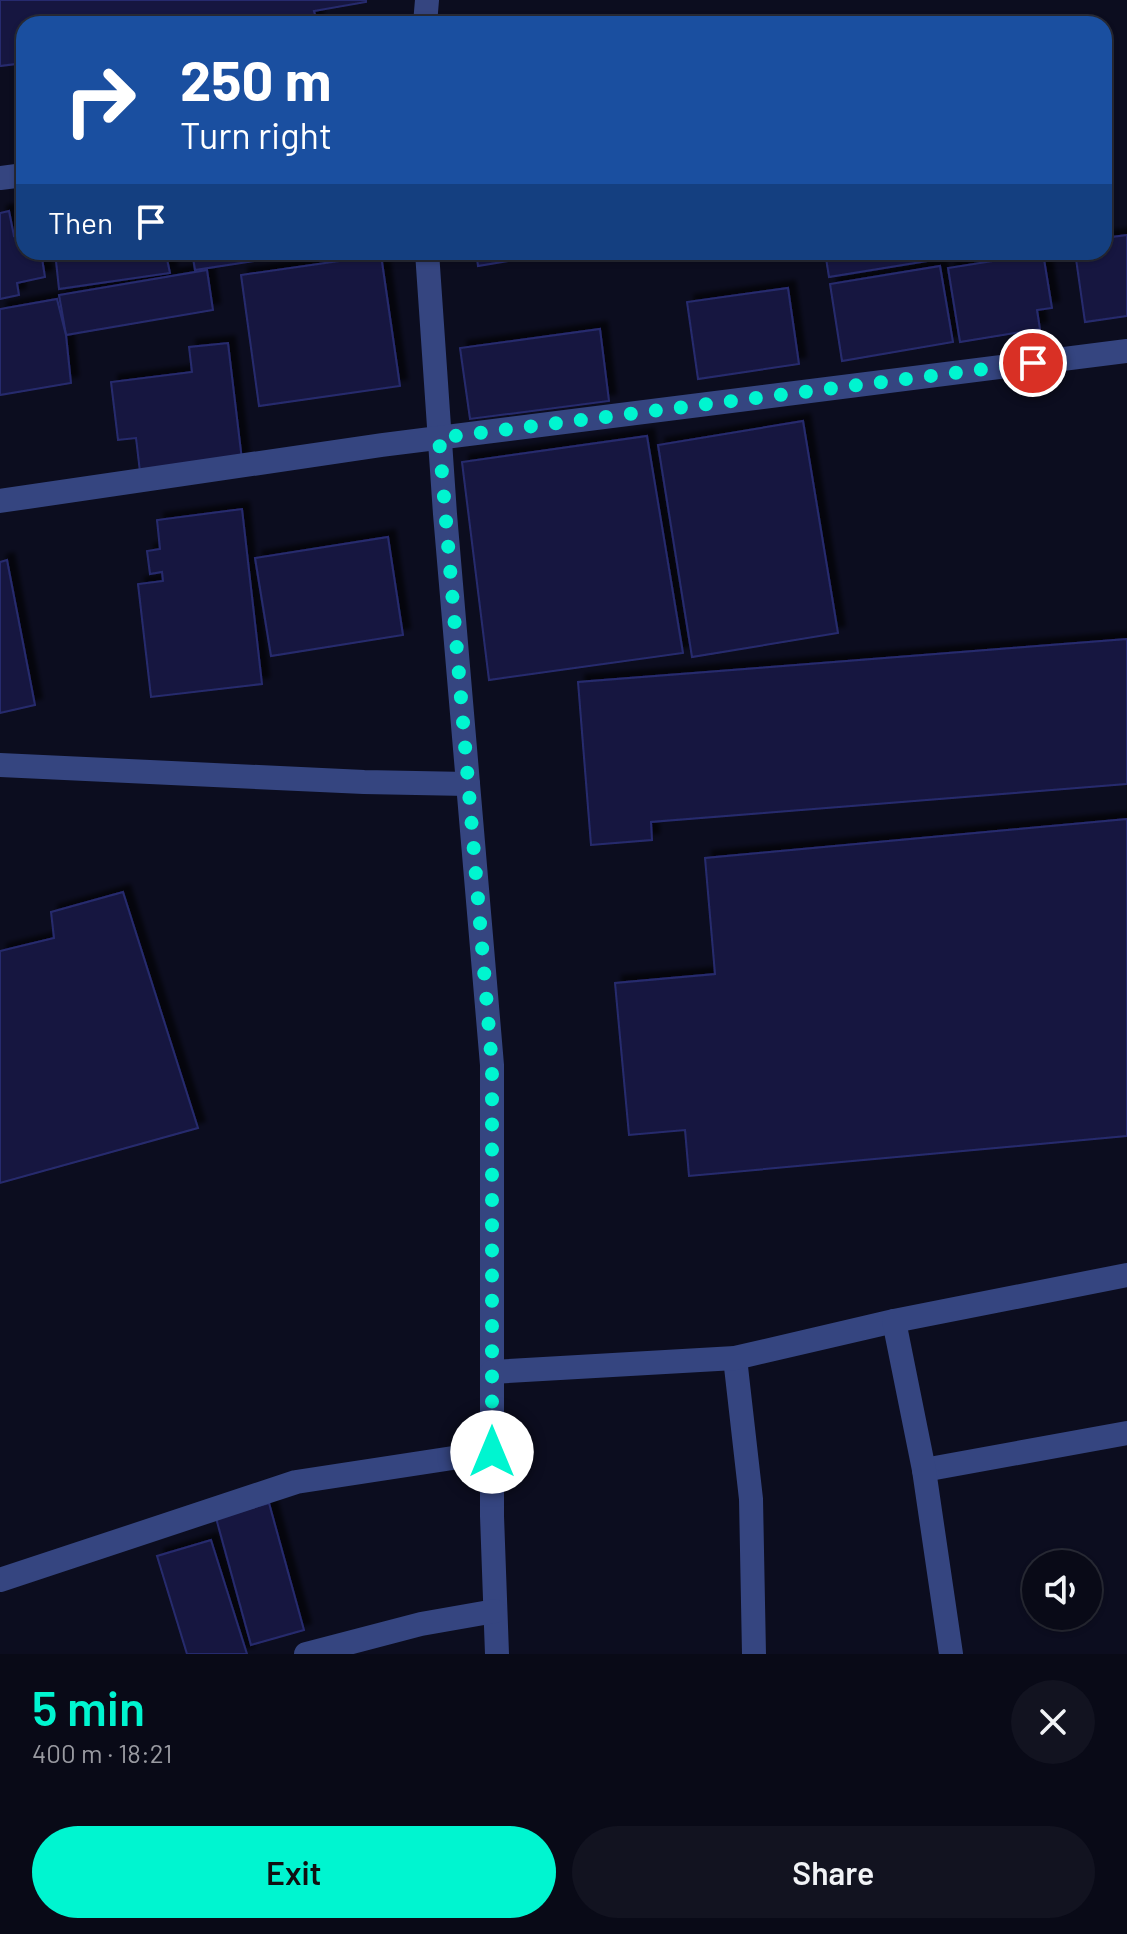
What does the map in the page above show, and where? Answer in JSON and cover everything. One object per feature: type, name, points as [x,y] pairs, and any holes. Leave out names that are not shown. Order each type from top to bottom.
[{"type":"street","points":[[428,260],[439,438],[492,1065],[492,1452],[497,1654]]},
{"type":"street","points":[[0,501],[439,438],[1127,351]]},
{"type":"street","points":[[0,765],[468,784]]},
{"type":"street","points":[[492,1372],[735,1358],[894,1321],[1127,1275]]},
{"type":"street","points":[[894,1321],[924,1470],[951,1654]]},
{"type":"street","points":[[735,1358],[751,1499],[754,1654]]},
{"type":"street","points":[[924,1470],[1127,1433]]},
{"type":"street","points":[[0,1580],[296,1482],[492,1452]]},
{"type":"street","points":[[306,1654],[421,1624],[495,1611]]},
{"type":"building","points":[[0,0],[366,0],[314,11],[315,16],[16,16],[16,64],[0,66]]},
{"type":"building","points":[[9,211],[16,236],[16,260],[42,260],[45,277],[17,283],[19,295],[0,299],[0,213]]},
{"type":"building","points":[[1127,235],[1127,316],[1085,322],[1076,260],[1112,260],[1112,237]]},
{"type":"building","points":[[56,260],[167,260],[170,273],[59,289]]},
{"type":"building","points":[[193,260],[261,260],[195,270]]},
{"type":"building","points":[[346,260],[382,260],[400,386],[259,406],[241,275]]},
{"type":"building","points":[[477,260],[514,260],[478,266]]},
{"type":"building","points":[[826,260],[934,260],[829,277]]},
{"type":"building","points":[[999,260],[1044,260],[1052,308],[1037,310],[1040,329],[960,342],[948,268]]},
{"type":"building","points":[[940,266],[953,342],[842,361],[830,284]]},
{"type":"building","points":[[207,270],[213,310],[66,335],[59,295]]},
{"type":"building","points":[[788,288],[799,364],[698,379],[687,302]]},
{"type":"building","points":[[57,299],[66,335],[71,383],[0,395],[0,309]]},
{"type":"building","points":[[600,329],[609,401],[470,419],[460,348]]},
{"type":"building","points":[[228,343],[242,460],[140,472],[136,438],[118,440],[111,382],[192,372],[189,347]]},
{"type":"building","points":[[803,421],[838,633],[692,657],[658,445]]},
{"type":"building","points":[[647,436],[683,653],[489,680],[462,462]]},
{"type":"building","points":[[242,509],[262,684],[151,697],[138,584],[163,581],[162,572],[150,574],[147,551],[160,549],[157,520]]},
{"type":"building","points":[[388,537],[403,635],[271,656],[255,558]]},
{"type":"building","points":[[7,560],[35,705],[0,713],[0,562]]},
{"type":"building","points":[[1127,639],[1127,784],[651,822],[652,840],[591,845],[578,682]]},
{"type":"building","points":[[1127,819],[1127,1136],[689,1176],[685,1130],[629,1135],[615,983],[715,974],[705,858]]},
{"type":"building","points":[[123,892],[198,1128],[0,1183],[0,951],[54,938],[51,912]]},
{"type":"building","points":[[269,1503],[304,1630],[251,1645],[216,1518]]},
{"type":"building","points":[[211,1540],[247,1654],[187,1654],[157,1556]]},
{"type":"route","points":[[492,1452],[492,1065],[439,438],[1033,363]]}]
